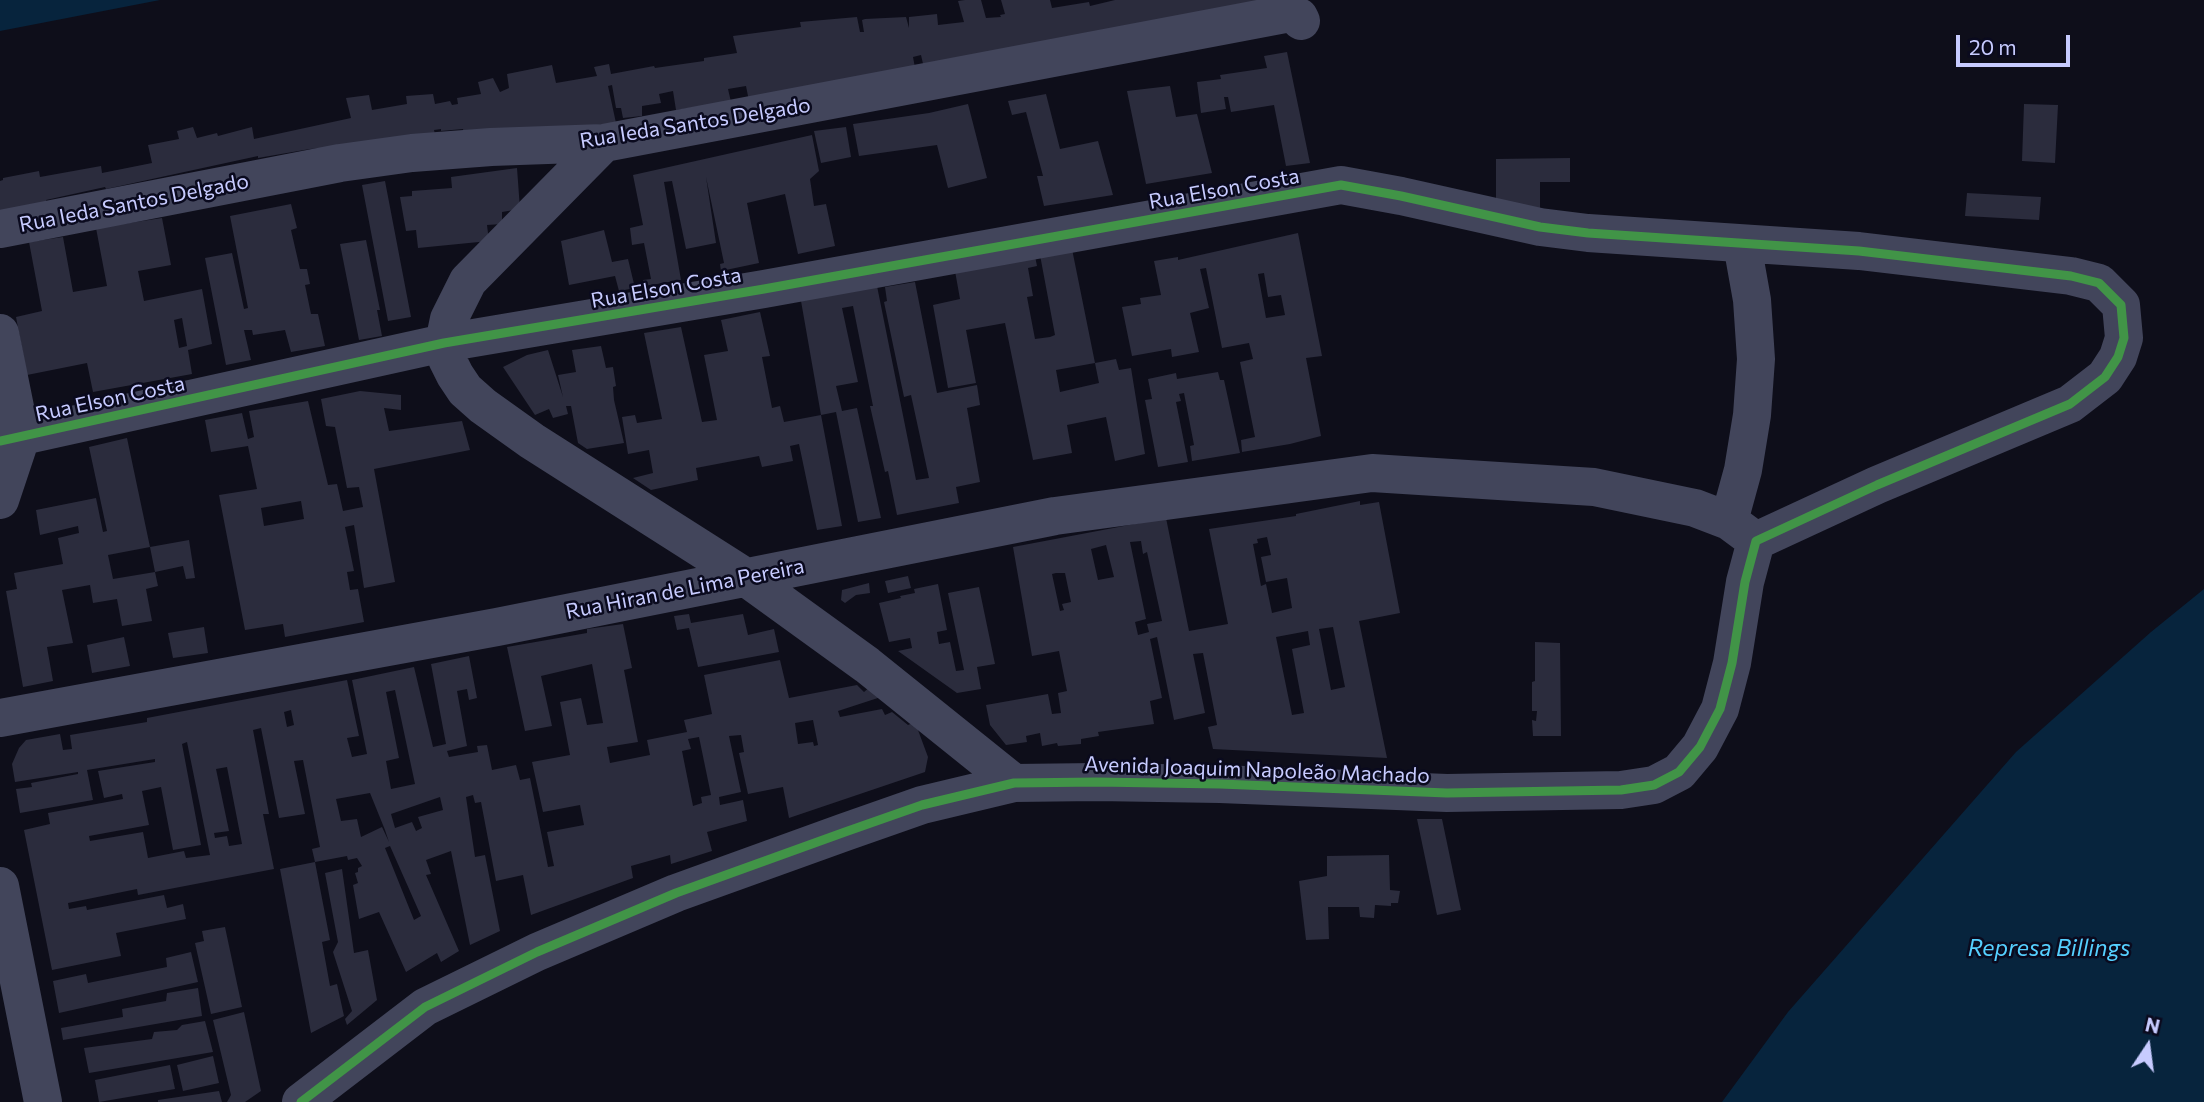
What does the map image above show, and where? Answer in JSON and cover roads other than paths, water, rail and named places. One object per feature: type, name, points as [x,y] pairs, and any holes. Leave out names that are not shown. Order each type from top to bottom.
[{"type":"street","name":"Rua Ieda Santos Delgado","points":[[0,229],[352,161],[491,147],[604,143],[1290,13],[1301,20]]},
{"type":"street","points":[[604,143],[468,281],[449,319],[444,343],[447,359],[455,375],[465,390],[483,406],[532,441],[744,576],[867,665],[1014,783]]},
{"type":"street","name":"Rua Elson Costa","points":[[10,439],[444,343],[764,289],[1341,185],[1540,226],[1588,233],[1742,244]]},
{"type":"street","points":[[1742,244],[1859,251],[2071,276],[2099,283],[2121,305],[2124,338],[2118,358],[2105,377],[2070,404],[1877,485],[1742,531]]},
{"type":"street","name":"Avenida Joaquim Napoleão Machado","points":[[301,1102],[425,1007],[537,952],[676,893],[922,805],[1014,783],[1220,784],[1447,793],[1621,790],[1654,785],[1679,772],[1700,747],[1720,709],[1732,663],[1740,609],[1747,448],[1756,359],[1752,300],[1742,244]]},
{"type":"street","points":[[0,333],[10,439],[0,500]]},
{"type":"street","name":"Rua Hiran de Lima Pereira","points":[[0,718],[497,627],[1055,516],[1372,474],[1594,488],[1695,508],[1742,531]]},
{"type":"street","points":[[0,886],[43,1102]]},
{"type":"water","points":[[0,0],[160,0],[0,31]]},
{"type":"water","name":"Represa Billings","points":[[2204,589],[2204,1102],[1722,1102],[1788,1012],[2016,752],[2151,632]]}]
